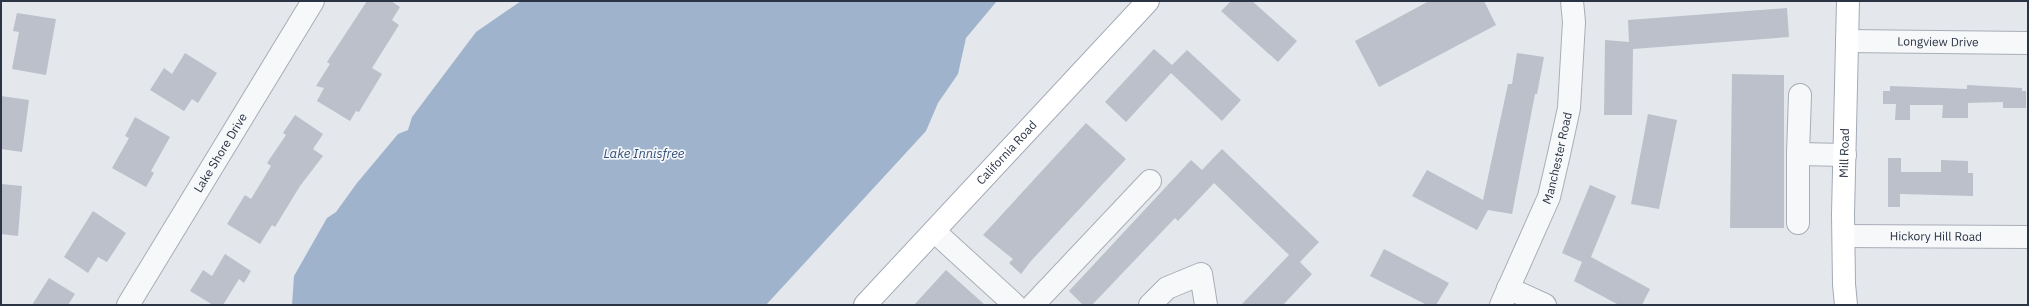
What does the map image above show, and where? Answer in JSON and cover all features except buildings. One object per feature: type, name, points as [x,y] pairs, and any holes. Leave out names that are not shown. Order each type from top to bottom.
[{"type":"main road","name":"California Road","points":[[865,305],[1148,1]]},
{"type":"main road","name":"Mill Road","points":[[1846,305],[1844,284],[1844,236],[1848,1]]},
{"type":"street","name":"Lake Shore Drive","points":[[128,305],[313,1]]},
{"type":"street","name":"Manchester Road","points":[[1504,297],[1549,197],[1560,154],[1569,108],[1574,22],[1572,1]]},
{"type":"street","name":"Longview Drive","points":[[1848,41],[2028,42]]},
{"type":"street","points":[[1798,223],[1800,95]]},
{"type":"street","points":[[1798,154],[1845,155]]},
{"type":"street","points":[[1033,305],[1150,181]]},
{"type":"street","points":[[934,230],[1015,305]]},
{"type":"street","name":"Hickory Hill Road","points":[[1844,236],[2028,237]]},
{"type":"street","points":[[1150,305],[1166,288],[1201,274],[1206,305]]},
{"type":"street","points":[[1504,297],[1545,305]]},
{"type":"water","name":"Lake Innisfree","points":[[521,1],[997,1],[966,38],[958,74],[938,103],[926,131],[766,305],[292,305],[294,276],[327,218],[336,212],[357,183],[398,134],[408,130],[412,117],[476,32]]}]
